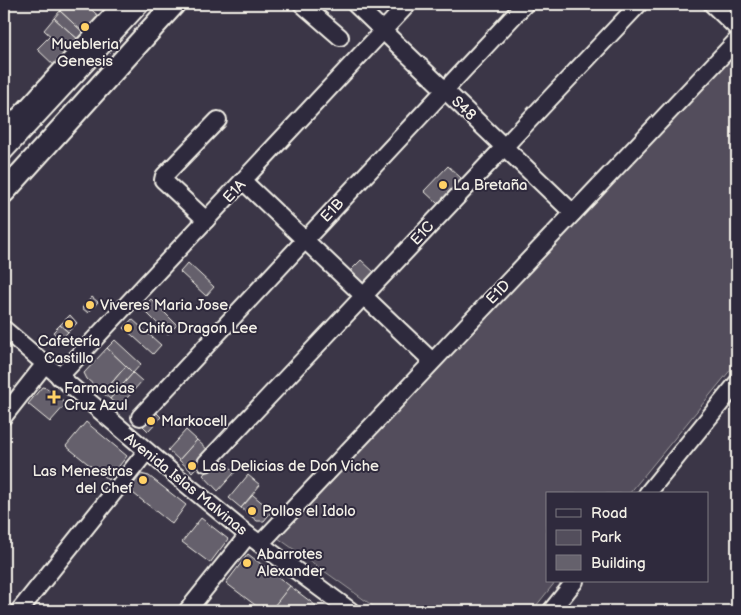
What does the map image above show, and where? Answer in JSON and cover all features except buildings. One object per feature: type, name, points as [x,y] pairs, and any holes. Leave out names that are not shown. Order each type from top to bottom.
[{"type":"main road","points":[[4,136],[125,4]]},
{"type":"main road","points":[[4,192],[174,4]]},
{"type":"street","points":[[4,152],[141,4]]},
{"type":"street","points":[[4,178],[164,4]]},
{"type":"street","name":"S48","points":[[355,4],[573,213]]},
{"type":"street","name":"E1A","points":[[59,377],[408,4]]},
{"type":"street","name":"E1B","points":[[140,416],[524,4]]},
{"type":"street","name":"E1C","points":[[206,463],[639,4]]},
{"type":"street","points":[[712,4],[737,28]]},
{"type":"street","points":[[306,5],[340,37]]},
{"type":"street","name":"E1D","points":[[187,611],[254,539],[432,361],[737,40]]},
{"type":"street","points":[[206,220],[163,180],[164,176],[218,120]]},
{"type":"street","points":[[243,180],[432,361]]},
{"type":"street","name":"Avenida Islas Malvinas","points":[[4,329],[146,452],[254,539],[351,611]]},
{"type":"street","points":[[4,416],[44,365]]},
{"type":"street","points":[[649,492],[737,383]]},
{"type":"street","points":[[19,611],[146,452]]},
{"type":"street","points":[[551,611],[574,582]]},
{"type":"green space","points":[[737,52],[737,362],[631,492],[546,492],[546,582],[555,582],[532,611],[380,611],[278,538]]},
{"type":"place","name":"Muebleria Genesis","points":[[85,27]]},
{"type":"place","name":"La Bretaña","points":[[443,185]]},
{"type":"place","name":"Viveres Maria Jose","points":[[90,305]]},
{"type":"place","name":"Cafetería Castillo","points":[[69,324]]},
{"type":"place","name":"Chifa Dragon Lee","points":[[128,328]]},
{"type":"place","name":"Farmacias Cruz Azul","points":[[54,397]]},
{"type":"place","name":"Markocell","points":[[151,421]]},
{"type":"place","name":"Las Delicias de Don Viche","points":[[192,466]]},
{"type":"place","name":"Las Menestras del Chef","points":[[143,480]]},
{"type":"place","name":"Pollos el Idolo","points":[[252,511]]},
{"type":"place","name":"Abarrotes Alexander","points":[[247,563]]}]
